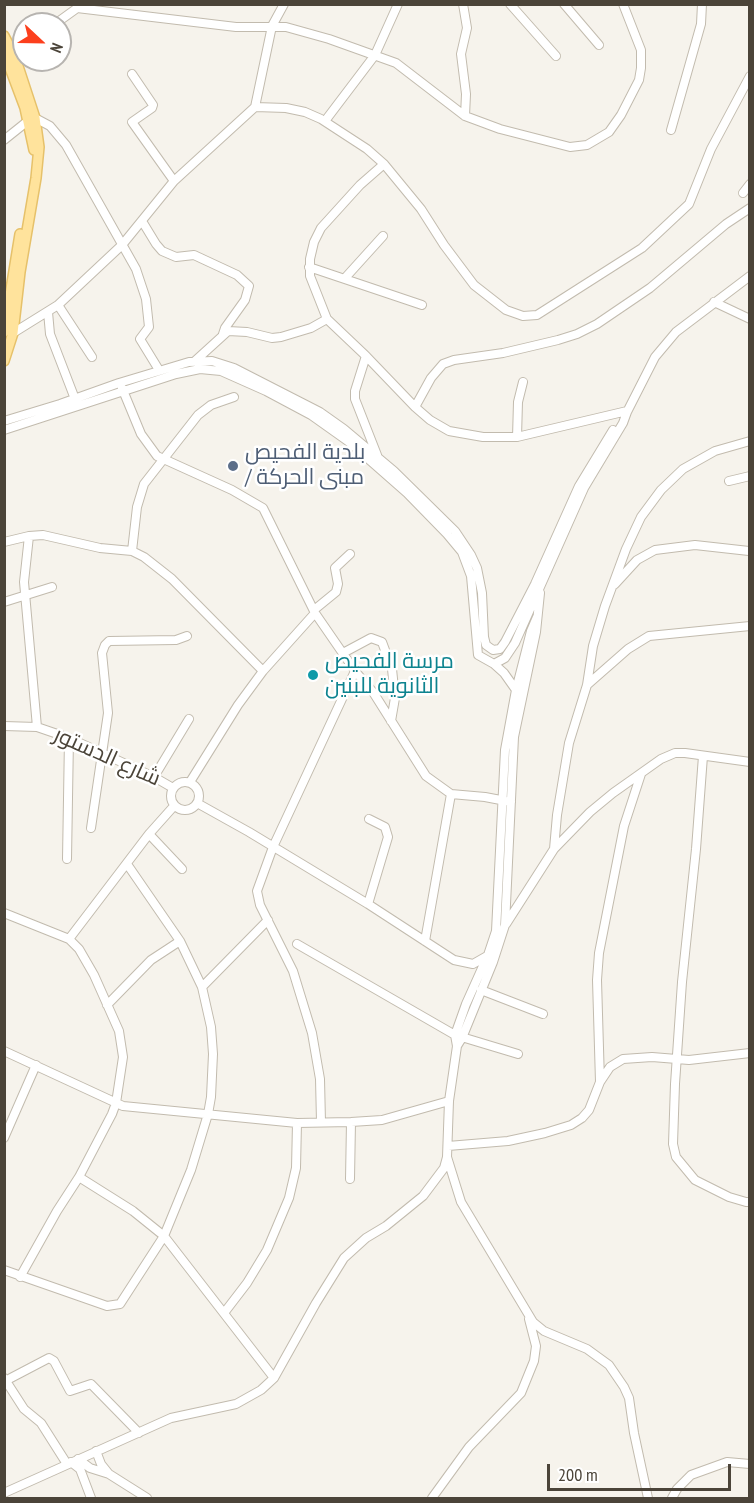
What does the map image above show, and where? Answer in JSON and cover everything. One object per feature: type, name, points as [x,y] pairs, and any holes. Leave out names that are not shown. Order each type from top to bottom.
[{"type":"main road","points":[[4,36],[39,136],[36,178],[4,361]]},
{"type":"main road","points":[[9,333],[13,270],[33,165],[32,119]]},
{"type":"street","points":[[9,333],[58,305],[122,244],[174,181],[255,107],[272,26],[284,4]]},
{"type":"street","points":[[326,122],[375,55],[398,4]]},
{"type":"street","points":[[463,4],[467,28],[461,54],[466,94],[465,116]]},
{"type":"street","points":[[510,4],[556,56]]},
{"type":"street","points":[[564,4],[599,45]]},
{"type":"street","points":[[80,6],[236,27],[286,27],[308,33],[375,55],[404,68],[465,116],[500,129],[562,146],[587,145],[601,138],[615,125],[629,101],[642,59],[639,43],[623,4]]},
{"type":"street","points":[[671,130],[701,24],[702,4]]},
{"type":"street","points":[[132,74],[153,105],[132,122],[133,125],[174,181]]},
{"type":"street","points":[[255,107],[305,112],[354,140],[384,164],[421,209],[474,285],[506,310],[523,316],[537,315],[642,248],[683,210],[694,194],[711,149],[750,76]]},
{"type":"street","points":[[4,140],[32,119],[50,126],[74,158],[136,269],[146,299],[149,327],[140,339],[159,370]]},
{"type":"street","points":[[39,136],[50,126]]},
{"type":"street","points":[[384,164],[360,185],[321,228],[312,250],[309,267],[312,284],[327,319],[415,407],[438,426],[449,431],[483,437],[517,437],[627,412]]},
{"type":"street","points":[[743,193],[750,184]]},
{"type":"street","points":[[415,407],[431,378],[444,364],[454,360],[503,353],[558,340],[597,324],[650,288],[726,224],[750,208]]},
{"type":"street","points":[[142,221],[162,251],[176,257],[194,255],[237,275],[249,286],[245,300],[223,334]]},
{"type":"street","points":[[345,278],[383,236]]},
{"type":"street","points":[[309,267],[422,305]]},
{"type":"street","points":[[494,664],[509,653],[580,496],[623,423],[655,357],[676,332],[750,276]]},
{"type":"street","points":[[714,302],[750,320]]},
{"type":"street","points":[[58,305],[92,357]]},
{"type":"street","points":[[48,312],[50,334],[75,399]]},
{"type":"street","points":[[37,319],[50,334]]},
{"type":"street","points":[[195,362],[228,331],[240,331],[272,338],[282,337],[311,328],[327,319]]},
{"type":"street","points":[[366,356],[355,391],[355,399],[378,456],[391,474],[462,552],[472,582],[477,650],[481,658],[494,664],[504,673],[516,690]]},
{"type":"street","points":[[4,421],[159,370],[195,362],[212,361],[258,379],[320,412],[378,456]]},
{"type":"street","points":[[4,430],[176,374],[200,369],[221,371],[311,415],[439,513],[455,531],[477,568],[482,592],[484,637],[489,648],[497,650],[505,642],[538,586]]},
{"type":"street","points":[[119,382],[144,440],[153,452],[232,490],[263,508],[314,612],[355,671],[373,692],[426,776],[451,794],[485,796],[511,802]]},
{"type":"street","points":[[517,437],[518,402],[523,382]]},
{"type":"street","points":[[132,551],[140,495],[144,484],[203,410],[234,396]]},
{"type":"street","points":[[554,849],[569,743],[587,684],[593,646],[611,587],[641,517],[661,490],[697,459],[714,451],[750,441]]},
{"type":"street","points":[[729,481],[750,476]]},
{"type":"street","points":[[29,536],[24,582],[38,727]]},
{"type":"street","points":[[4,542],[29,536],[53,537],[73,543],[132,551],[144,557],[172,579],[263,671]]},
{"type":"street","points":[[611,587],[637,560],[655,550],[695,545],[749,551]]},
{"type":"street","points":[[189,782],[238,705],[263,671],[314,612],[336,592],[338,584],[335,568],[350,554]]},
{"type":"street","points":[[458,1036],[501,943],[505,925],[514,737],[536,632],[538,586]]},
{"type":"street","points":[[4,602],[52,587]]},
{"type":"street","points":[[4,1493],[171,1418],[236,1404],[261,1390],[274,1378],[315,1303],[344,1258],[354,1247],[423,1196],[438,1178],[447,1157],[449,1101],[458,1036],[466,1004],[496,931],[505,750],[516,690],[537,617]]},
{"type":"street","points":[[587,684],[628,649],[650,636],[750,626]]},
{"type":"street","points":[[91,828],[108,712],[102,653],[105,645],[110,641],[176,640],[187,636]]},
{"type":"street","points":[[343,653],[371,638],[382,642],[392,669],[395,698],[391,721]]},
{"type":"street","points":[[321,1122],[320,1079],[312,1033],[293,971],[257,898],[257,891],[273,848],[355,671]]},
{"type":"street","points":[[154,777],[189,719]]},
{"type":"street","name":"شارع الدستور","points":[[4,726],[38,727],[69,738],[173,788]]},
{"type":"street","points":[[67,859],[69,738]]},
{"type":"street","points":[[496,931],[505,925],[554,849],[598,806],[661,759],[675,753],[750,762]]},
{"type":"street","points":[[703,756],[677,1060],[673,1144],[676,1157],[695,1180],[729,1197],[750,1202]]},
{"type":"street","points":[[600,1082],[597,980],[599,953],[624,826],[642,772]]},
{"type":"street","points":[[183,782],[189,782],[198,791],[197,803],[193,808],[180,810],[174,806],[170,797],[173,788],[183,782]]},
{"type":"street","points":[[425,941],[451,794]]},
{"type":"street","points":[[197,803],[249,831],[460,962],[473,964],[488,955]]},
{"type":"street","points":[[69,939],[149,834],[174,806]]},
{"type":"street","points":[[368,904],[388,837],[385,827],[369,819]]},
{"type":"street","points":[[149,834],[182,869]]},
{"type":"street","points":[[4,1270],[107,1306],[123,1302],[164,1236],[191,1170],[208,1114],[213,1054],[211,1027],[202,987],[180,941],[127,864]]},
{"type":"street","points":[[508,892],[519,896],[526,895]]},
{"type":"street","points":[[4,913],[69,939],[79,949],[119,1031],[123,1057],[116,1103],[104,1132],[20,1277]]},
{"type":"street","points":[[202,987],[267,920]]},
{"type":"street","points":[[107,1005],[151,960],[180,941]]},
{"type":"street","points":[[297,944],[458,1036],[518,1054]]},
{"type":"street","points":[[481,990],[543,1014]]},
{"type":"street","points":[[4,1052],[123,1106],[297,1123],[382,1120],[449,1101]]},
{"type":"street","points":[[448,1146],[508,1141],[571,1125],[589,1110],[600,1082],[610,1067],[622,1059],[689,1060],[750,1053]]},
{"type":"street","points":[[4,1138],[36,1065]]},
{"type":"street","points":[[350,1179],[351,1122]]},
{"type":"street","points":[[224,1313],[247,1283],[267,1250],[289,1198],[296,1168],[297,1123]]},
{"type":"street","points":[[447,1157],[461,1202],[533,1322],[544,1331],[587,1349],[609,1365],[618,1376],[629,1398],[648,1498]]},
{"type":"street","points":[[79,1177],[133,1211],[164,1236],[274,1378]]},
{"type":"street","points":[[432,1498],[469,1447],[521,1393],[534,1361],[536,1346],[527,1312]]},
{"type":"street","points":[[91,1498],[80,1469],[41,1423],[24,1409],[6,1379],[49,1358],[54,1361],[70,1391],[91,1384],[139,1433]]},
{"type":"street","points":[[96,1451],[101,1464],[109,1474],[147,1498]]},
{"type":"street","points":[[72,1462],[109,1474]]},
{"type":"street","points":[[672,1498],[677,1489],[691,1475],[727,1462],[750,1464]]},
{"type":"place","name":"بلدية الفحيص / مبنى الحركة","points":[[233,466]]},
{"type":"place","name":"مرسة الفحيص الثانوية للبنين","points":[[313,675]]}]
